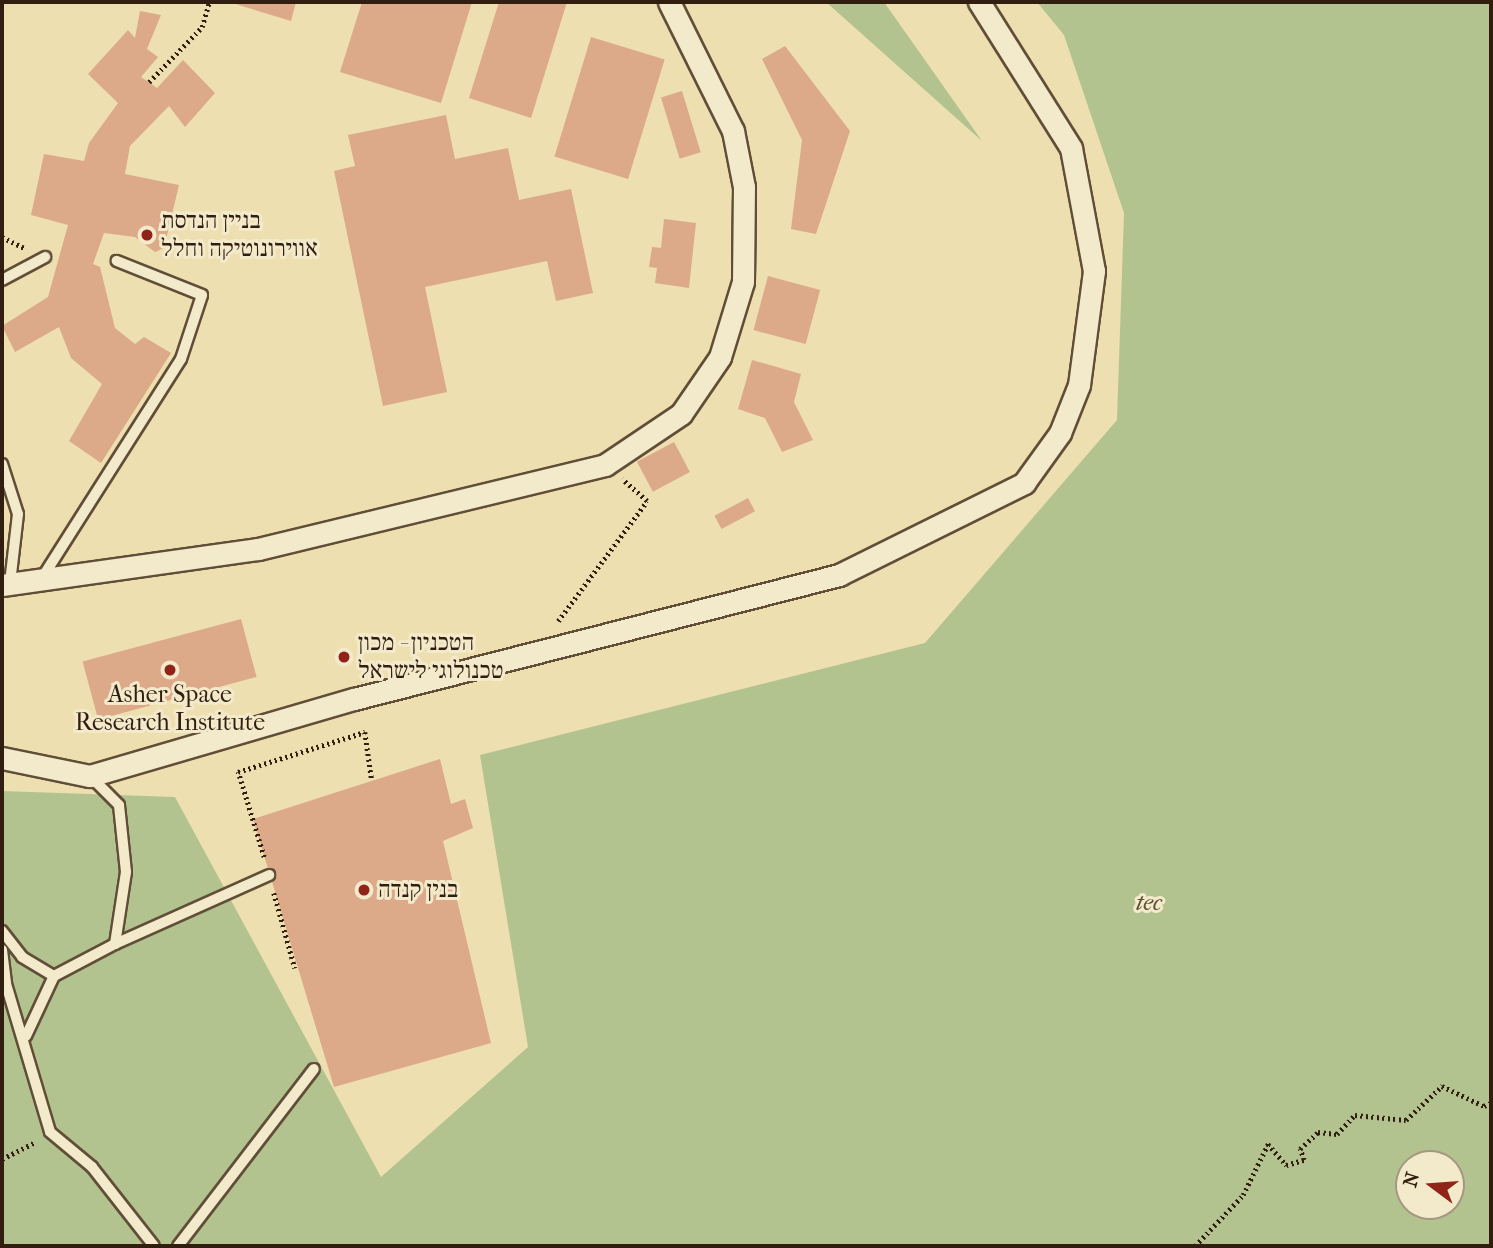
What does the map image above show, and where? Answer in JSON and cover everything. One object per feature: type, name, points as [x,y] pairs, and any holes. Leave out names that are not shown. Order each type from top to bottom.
[{"type":"street","points":[[6,584],[258,549],[606,465],[681,414],[720,357],[743,282],[744,187],[733,131],[669,2]]},
{"type":"street","points":[[2,758],[90,776],[537,650],[839,575],[1024,483],[1060,433],[1079,385],[1089,335],[1094,271],[1088,215],[1071,148],[979,2]]},
{"type":"lane","points":[[2,280],[45,257]]},
{"type":"lane","points":[[42,578],[181,359],[202,295],[117,261]]},
{"type":"lane","points":[[2,464],[18,514],[6,584]]},
{"type":"lane","points":[[90,776],[120,804],[126,872],[115,944]]},
{"type":"lane","points":[[26,1036],[54,976],[115,944],[269,875]]},
{"type":"lane","points":[[2,930],[22,957],[54,976]]},
{"type":"lane","points":[[2,950],[6,984],[26,1036],[50,1132],[92,1167],[154,1246]]},
{"type":"lane","points":[[178,1246],[314,1069]]},
{"type":"path","points":[[149,82],[202,27],[209,2]]},
{"type":"path","points":[[537,650],[647,501],[606,465]]},
{"type":"path","points":[[295,968],[238,772],[365,732],[372,781]]},
{"type":"path","points":[[1195,1246],[1243,1195],[1268,1144],[1286,1165],[1304,1160],[1300,1149],[1318,1132],[1337,1134],[1355,1115],[1406,1120],[1442,1086],[1484,1107],[1491,1102]]},
{"type":"path","points":[[2,1158],[50,1132]]},
{"type":"green space","points":[[826,2],[884,2],[982,141]]},
{"type":"green space","name":"tec","points":[[1037,2],[1491,2],[1491,1246],[2,1246],[2,791],[175,797],[381,1177],[528,1047],[480,755],[925,643],[1117,420],[1124,213],[1064,35]]},
{"type":"building","points":[[229,2],[296,2],[291,21]]},
{"type":"building","points":[[362,2],[472,2],[441,103],[340,72]]},
{"type":"building","points":[[499,2],[567,2],[531,118],[469,98]]},
{"type":"building","name":"בניין הנדסת אווירונוטיקה וחלל","points":[[140,11],[161,15],[147,49],[158,57],[141,77],[157,88],[183,60],[215,93],[185,127],[169,106],[130,146],[125,174],[179,185],[164,248],[155,252],[135,237],[104,233],[93,264],[100,267],[115,328],[135,344],[144,337],[171,353],[101,463],[69,441],[102,384],[71,358],[59,327],[15,352],[2,326],[48,297],[68,225],[31,215],[44,154],[84,161],[89,143],[118,103],[88,74],[128,30],[135,38]]},
{"type":"building","points":[[591,37],[665,60],[628,179],[554,157]]},
{"type":"building","points":[[785,46],[850,131],[816,234],[791,229],[802,140],[762,59]]},
{"type":"building","points":[[682,91],[701,152],[680,159],[661,97]]},
{"type":"building","points":[[446,115],[455,159],[508,148],[519,200],[571,189],[593,293],[556,301],[547,261],[425,287],[447,392],[383,406],[334,171],[355,166],[348,135]]},
{"type":"building","points":[[664,219],[696,223],[689,288],[655,283],[657,268],[649,267],[652,247],[661,248]]},
{"type":"building","points":[[768,276],[820,290],[806,344],[754,330]]},
{"type":"building","points":[[752,360],[801,374],[794,402],[813,440],[782,452],[765,418],[738,409]]},
{"type":"building","points":[[674,442],[690,472],[653,492],[637,462]]},
{"type":"building","points":[[748,498],[755,511],[721,529],[714,516]]},
{"type":"building","name":"Asher Space Research Institute","points":[[241,619],[257,677],[98,719],[83,661]]},
{"type":"building","name":"בנין קנדה","points":[[440,759],[451,804],[465,799],[473,828],[443,841],[491,1043],[334,1087],[253,819]]},
{"type":"place","name":"בניין הנדסת אווירונוטיקה וחלל","points":[[147,235]]},
{"type":"place","name":"הטכניון - מכון טכנולוגי לישראל","points":[[344,657]]},
{"type":"place","name":"Asher Space Research Institute","points":[[170,670]]},
{"type":"place","name":"בנין קנדה","points":[[364,890]]}]
